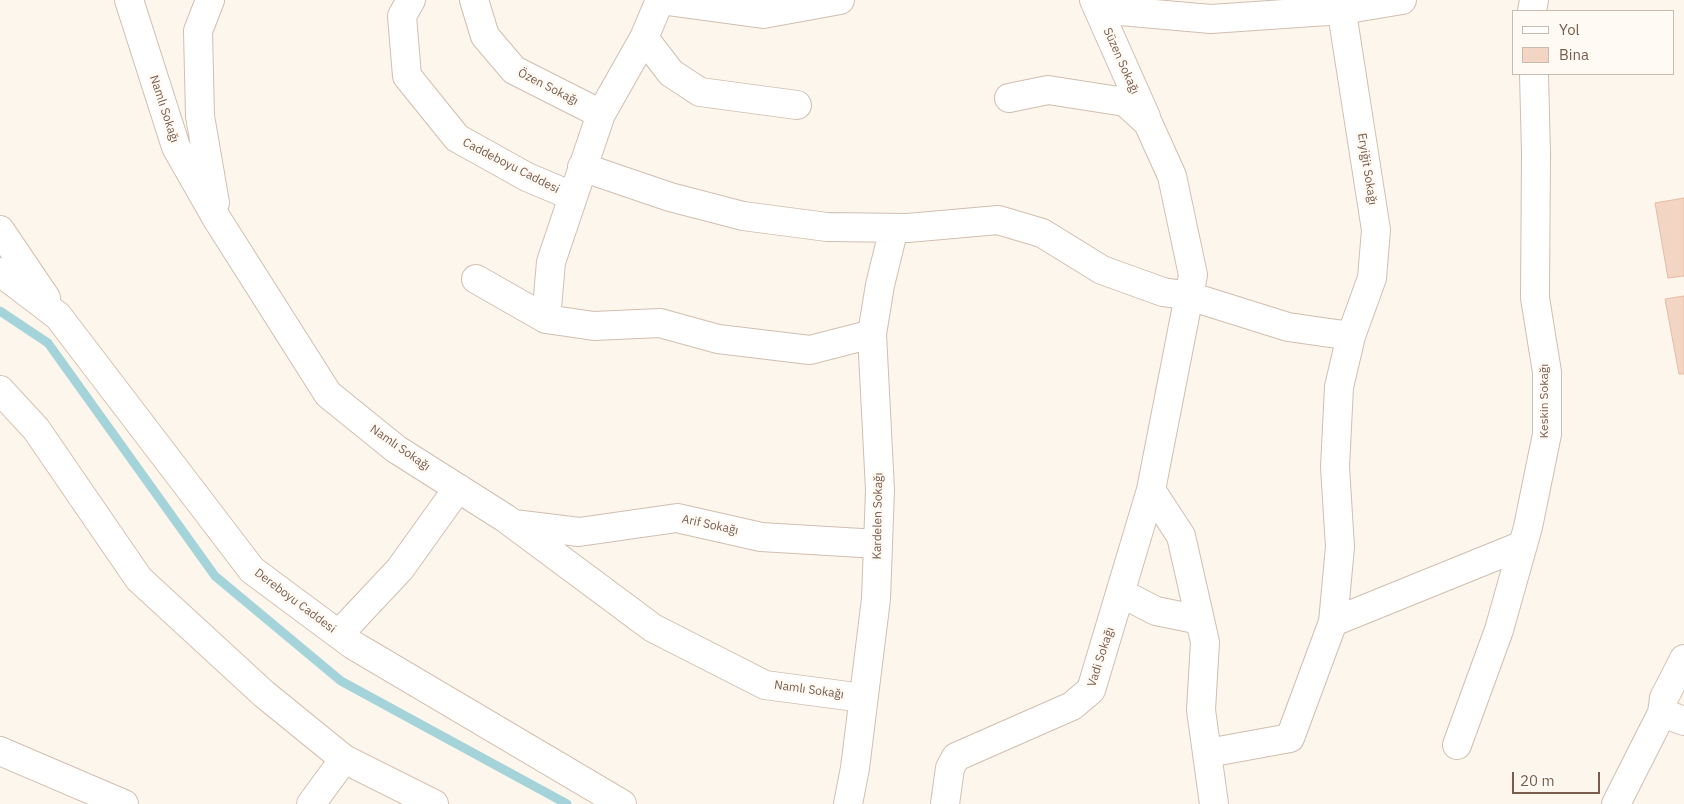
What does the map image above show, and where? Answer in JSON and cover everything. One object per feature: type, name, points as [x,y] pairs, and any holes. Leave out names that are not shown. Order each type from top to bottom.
[{"type":"street","name":"Namlı Sokağı","points":[[129,0],[176,147],[217,219],[328,394],[396,448],[513,524],[653,628],[765,685],[863,698]]},
{"type":"street","points":[[210,0],[198,31],[200,116],[217,219]]},
{"type":"street","name":"Caddeboyu Caddesi","points":[[411,0],[402,16],[407,76],[457,138],[527,177],[572,196]]},
{"type":"street","name":"Özen Sokağı","points":[[474,0],[486,36],[514,70],[601,114]]},
{"type":"street","points":[[546,319],[551,262],[582,166],[601,114],[644,38],[660,0],[763,14],[840,0]]},
{"type":"street","points":[[1096,4],[1212,18],[1402,0]]},
{"type":"street","name":"Süzen Sokağı","points":[[1096,4],[1172,176],[1193,275],[1189,296]]},
{"type":"street","name":"Eryiğit Sokağı","points":[[1208,753],[1290,738],[1333,622],[1340,547],[1335,468],[1338,387],[1351,336],[1372,278],[1376,230],[1341,5]]},
{"type":"street","points":[[644,38],[671,73],[700,92],[797,105]]},
{"type":"street","name":"Keskin Sokağı","points":[[1457,745],[1499,630],[1523,545],[1547,434],[1547,372],[1536,298],[1534,75]]},
{"type":"street","points":[[1009,98],[1048,90],[1077,93],[1125,102],[1148,123]]},
{"type":"street","points":[[582,166],[670,197],[743,216],[827,226],[894,228],[998,220],[1042,233],[1102,270],[1163,292],[1189,296],[1288,327],[1351,336]]},
{"type":"street","name":"Kardelen Sokağı","points":[[848,804],[855,768],[863,698],[870,659],[878,544],[880,490],[872,334],[880,285],[894,228]]},
{"type":"street","points":[[0,230],[58,316]]},
{"type":"street","name":"Dereboyu Caddesi","points":[[0,272],[58,316],[252,570],[339,634],[622,804]]},
{"type":"street","points":[[476,279],[546,319],[594,326],[660,323],[718,339],[810,350],[872,334]]},
{"type":"street","name":"Vadi Sokağı","points":[[945,804],[950,768],[956,757],[1072,706],[1091,690],[1151,490],[1189,296]]},
{"type":"street","points":[[0,390],[36,429],[139,579],[264,694],[344,759],[434,804]]},
{"type":"street","points":[[339,634],[400,569],[458,488]]},
{"type":"street","points":[[1151,490],[1181,536],[1205,642],[1201,710],[1214,804]]},
{"type":"street","name":"Arif Sokağı","points":[[513,524],[579,532],[677,518],[761,537],[878,544]]},
{"type":"street","points":[[1333,622],[1523,545]]},
{"type":"street","points":[[1121,594],[1156,611],[1200,620]]},
{"type":"street","points":[[1616,804],[1673,717],[1664,698],[1684,659]]},
{"type":"street","points":[[0,751],[124,804]]},
{"type":"street","points":[[311,804],[344,759]]},
{"type":"building","points":[[1684,198],[1684,276],[1668,278],[1655,203]]},
{"type":"building","points":[[1684,296],[1684,374],[1679,374],[1665,299]]},
{"type":"waterway","points":[[0,311],[48,343],[215,576],[341,681],[567,804]]}]
